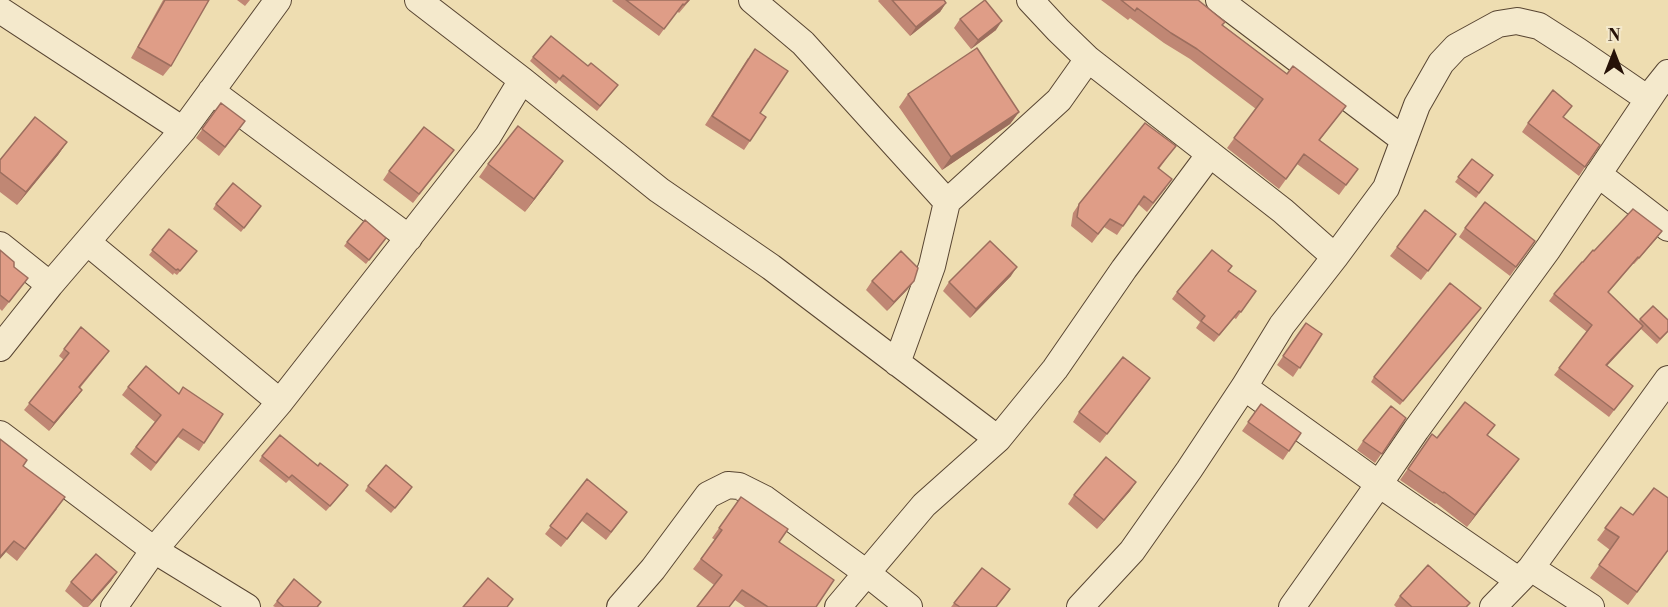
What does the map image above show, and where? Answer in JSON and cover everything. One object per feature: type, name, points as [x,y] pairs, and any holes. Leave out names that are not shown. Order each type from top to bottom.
[{"type":"street","points":[[0,348],[50,285],[183,130],[278,0]]},
{"type":"street","points":[[418,0],[659,190],[771,267],[998,439]]},
{"type":"street","points":[[752,0],[803,43],[947,202]]},
{"type":"street","points":[[1030,0],[1088,58],[1283,211],[1335,257]]},
{"type":"street","points":[[1219,0],[1404,140]]},
{"type":"street","points":[[0,10],[183,130]]},
{"type":"street","points":[[1080,607],[1132,551],[1189,470],[1282,325],[1386,188],[1417,105],[1441,63],[1456,47],[1498,24],[1517,21],[1539,26],[1648,99]]},
{"type":"street","points":[[897,363],[932,266],[947,202],[1059,100],[1088,58]]},
{"type":"street","points":[[1292,607],[1416,430],[1548,249],[1648,99],[1668,73]]},
{"type":"street","points":[[114,607],[154,550],[280,402],[488,136],[522,80]]},
{"type":"street","points":[[211,91],[409,238]]},
{"type":"street","points":[[838,607],[924,505],[998,439],[1055,369],[1124,269],[1210,154]]},
{"type":"street","points":[[1598,174],[1668,228]]},
{"type":"street","points":[[87,242],[280,402]]},
{"type":"street","points":[[0,245],[50,285]]},
{"type":"street","points":[[1493,607],[1525,574],[1667,383]]},
{"type":"street","points":[[1244,387],[1379,484],[1525,574],[1591,607]]},
{"type":"street","points":[[0,434],[154,550],[247,607]]},
{"type":"street","points":[[620,607],[653,569],[708,495],[728,485],[739,486],[765,499],[868,574],[909,607]]},
{"type":"building","points":[[165,0],[209,0],[171,66],[138,47]]},
{"type":"building","points":[[626,0],[689,0],[683,4],[664,29]]},
{"type":"building","points":[[892,0],[944,0],[946,3],[916,27]]},
{"type":"building","points":[[985,0],[1002,21],[978,40],[960,19]]},
{"type":"building","points":[[1121,0],[1198,0],[1225,22],[1222,25],[1287,74],[1293,66],[1346,106],[1319,140],[1358,169],[1346,185],[1304,154],[1286,179],[1234,138],[1263,99],[1197,49],[1137,8],[1135,11]]},
{"type":"building","points":[[551,36],[588,66],[591,63],[618,85],[600,106],[563,75],[560,79],[533,57]]},
{"type":"building","points":[[977,48],[1019,112],[951,157],[908,94]]},
{"type":"building","points":[[755,49],[788,71],[760,113],[766,117],[750,141],[712,116]]},
{"type":"building","points":[[1553,90],[1572,106],[1563,117],[1600,145],[1585,167],[1528,123]]},
{"type":"building","points":[[221,103],[245,121],[225,147],[202,129]]},
{"type":"building","points":[[35,117],[67,142],[26,192],[0,172],[0,160]]},
{"type":"building","points":[[1145,123],[1176,146],[1158,168],[1172,179],[1153,203],[1144,196],[1123,226],[1110,219],[1098,234],[1077,217],[1079,204]]},
{"type":"building","points":[[518,126],[563,161],[534,199],[488,164]]},
{"type":"building","points":[[424,127],[454,150],[419,194],[389,171]]},
{"type":"building","points":[[1472,159],[1493,175],[1479,193],[1458,177]]},
{"type":"building","points":[[233,183],[261,206],[244,228],[216,204]]},
{"type":"building","points":[[1485,202],[1535,241],[1516,267],[1465,228]]},
{"type":"building","points":[[1633,209],[1662,231],[1608,292],[1643,326],[1606,365],[1633,386],[1614,410],[1559,368],[1592,325],[1554,294]]},
{"type":"building","points":[[1425,210],[1456,234],[1428,271],[1397,247]]},
{"type":"building","points":[[365,220],[386,238],[369,260],[347,242]]},
{"type":"building","points":[[169,229],[197,251],[180,271],[152,250]]},
{"type":"building","points":[[990,241],[1017,267],[976,309],[949,282]]},
{"type":"building","points":[[0,250],[14,262],[14,267],[28,278],[9,302],[0,295]]},
{"type":"building","points":[[1212,250],[1232,266],[1228,271],[1256,291],[1241,312],[1239,311],[1219,335],[1201,321],[1205,316],[1177,292]]},
{"type":"building","points":[[901,251],[918,268],[914,281],[894,302],[872,281]]},
{"type":"building","points":[[1450,283],[1481,308],[1403,401],[1374,377]]},
{"type":"building","points":[[1653,306],[1668,320],[1668,331],[1660,339],[1640,319]]},
{"type":"building","points":[[1306,323],[1322,334],[1300,368],[1283,356]]},
{"type":"building","points":[[81,327],[109,351],[79,387],[82,390],[54,423],[29,403],[69,353],[64,349]]},
{"type":"building","points":[[1123,357],[1150,378],[1107,434],[1079,412]]},
{"type":"building","points":[[146,366],[179,394],[183,387],[223,414],[204,443],[183,429],[156,463],[136,447],[161,415],[128,387]]},
{"type":"building","points":[[1465,402],[1495,425],[1487,435],[1519,459],[1475,515],[1408,469],[1432,434],[1437,438]]},
{"type":"building","points":[[1261,404],[1301,433],[1289,451],[1248,422]]},
{"type":"building","points":[[1391,406],[1406,418],[1382,454],[1363,441]]},
{"type":"building","points":[[280,435],[318,466],[320,463],[348,485],[330,506],[292,475],[289,478],[262,456]]},
{"type":"building","points":[[0,439],[27,460],[23,466],[65,497],[25,549],[14,541],[0,557]]},
{"type":"building","points":[[1106,457],[1136,482],[1104,520],[1074,495]]},
{"type":"building","points":[[386,465],[412,487],[395,508],[368,486]]},
{"type":"building","points":[[587,479],[627,512],[611,532],[587,513],[567,539],[550,526]]},
{"type":"building","points":[[1654,488],[1668,498],[1668,550],[1637,592],[1599,565],[1619,537],[1605,528],[1621,507],[1633,515]]},
{"type":"building","points":[[741,497],[788,529],[779,542],[834,580],[816,607],[768,607],[742,590],[729,607],[697,607],[722,575],[701,559],[722,530],[719,528]]},
{"type":"building","points":[[96,554],[117,572],[92,601],[71,582]]},
{"type":"building","points":[[1428,565],[1470,603],[1466,607],[1412,607],[1400,596]]},
{"type":"building","points":[[982,568],[1010,589],[996,607],[960,607],[954,603]]},
{"type":"building","points":[[488,578],[513,599],[507,607],[463,607]]},
{"type":"building","points":[[294,579],[321,602],[317,607],[284,607],[277,601]]}]
